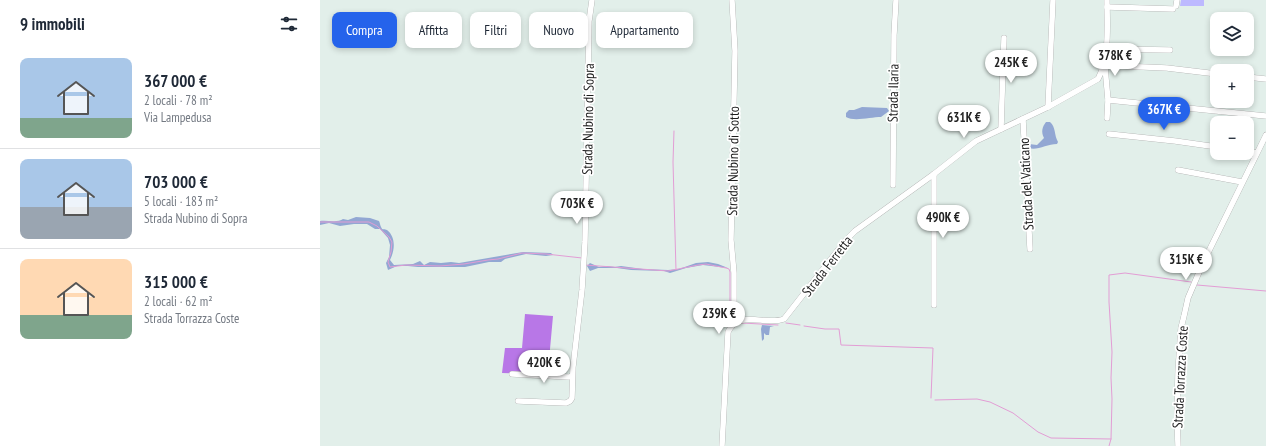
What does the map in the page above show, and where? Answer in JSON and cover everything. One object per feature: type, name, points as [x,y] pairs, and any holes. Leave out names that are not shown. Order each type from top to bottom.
[{"type":"street","name":"Strada Nubino di Sopra","points":[[518,401],[566,402],[570,401],[572,398],[572,376],[584,261],[589,22],[592,0]]},
{"type":"street","name":"Strada Nubino di Sotto","points":[[732,0],[735,51],[731,240],[734,273],[734,319],[736,322]]},
{"type":"street","name":"Strada Ilaria","points":[[893,185],[894,35],[896,0]]},
{"type":"street","points":[[1048,107],[1053,0]]},
{"type":"street","points":[[1107,0],[1106,49],[1102,72],[1098,79],[1107,92]]},
{"type":"street","points":[[1107,7],[1175,5]]},
{"type":"street","points":[[1001,129],[1004,38]]},
{"type":"street","points":[[1106,49],[1170,50]]},
{"type":"street","points":[[1104,63],[1108,100],[1107,118]]},
{"type":"street","points":[[1120,66],[1167,68],[1210,73]]},
{"type":"street","points":[[1254,78],[1266,79]]},
{"type":"street","name":"Strada Ferretta","points":[[736,322],[744,320],[778,321],[784,319],[810,288],[846,240],[855,231],[934,174],[976,141],[1048,107],[1098,79]]},
{"type":"street","points":[[1108,100],[1266,116]]},
{"type":"street","name":"Strada del Vaticano","points":[[1023,119],[1030,249]]},
{"type":"street","points":[[1110,134],[1210,146]]},
{"type":"street","name":"Strada Torrazza Coste","points":[[1178,446],[1178,372],[1181,328],[1188,298],[1202,263],[1266,134]]},
{"type":"street","points":[[1178,170],[1242,182]]},
{"type":"street","points":[[934,174],[934,305]]},
{"type":"street","points":[[722,446],[728,332],[731,326],[736,322]]},
{"type":"street","points":[[512,374],[572,376]]},
{"type":"shaded area","points":[[1181,0],[1204,0],[1204,6],[1180,6]]},
{"type":"shaded area","points":[[862,107],[887,108],[889,111],[881,117],[853,119],[846,117],[846,113],[849,110]]},
{"type":"shaded area","points":[[1046,122],[1050,122],[1053,126],[1058,142],[1057,144],[1034,149],[1026,147],[1029,144],[1037,145],[1044,138],[1042,130]]},
{"type":"shaded area","points":[[356,217],[370,218],[379,221],[382,229],[387,230],[390,233],[394,244],[390,260],[394,265],[413,264],[420,261],[424,265],[430,262],[459,263],[523,252],[551,253],[553,255],[546,256],[526,254],[505,259],[501,262],[489,262],[465,267],[397,266],[388,270],[386,263],[389,257],[390,245],[388,238],[380,229],[375,229],[367,224],[340,226],[329,223],[320,225],[320,221],[348,220]]},
{"type":"shaded area","points":[[708,262],[728,268],[703,265],[670,273],[664,271],[617,268],[598,268],[590,271],[587,266],[590,263],[599,267],[621,266],[668,270],[679,269],[696,263]]},
{"type":"shaded area","points":[[525,314],[553,316],[549,375],[502,373],[505,348],[522,348]]},
{"type":"shaded area","points":[[762,325],[774,326],[770,327],[769,335],[764,333],[764,339],[762,341],[761,329]]},
{"type":"waterway","points":[[674,131],[673,162],[676,270]]},
{"type":"waterway","points":[[320,222],[369,222],[377,226],[389,237],[392,242],[388,262],[390,267],[406,265],[440,266],[464,264],[498,259],[522,253],[582,258]]},
{"type":"waterway","points":[[585,265],[668,271],[706,264],[729,269],[730,315],[732,322]]},
{"type":"waterway","points":[[1109,446],[1111,439],[1112,399],[1109,275],[1125,273],[1191,282]]},
{"type":"waterway","points":[[1197,285],[1266,291]]},
{"type":"waterway","points":[[742,323],[778,325]]},
{"type":"waterway","points":[[786,323],[800,325]]},
{"type":"waterway","points":[[804,326],[839,329],[841,345],[933,348],[931,398]]},
{"type":"waterway","points":[[935,400],[977,399],[990,402],[1013,413],[1038,432],[1051,438],[1111,439]]}]
